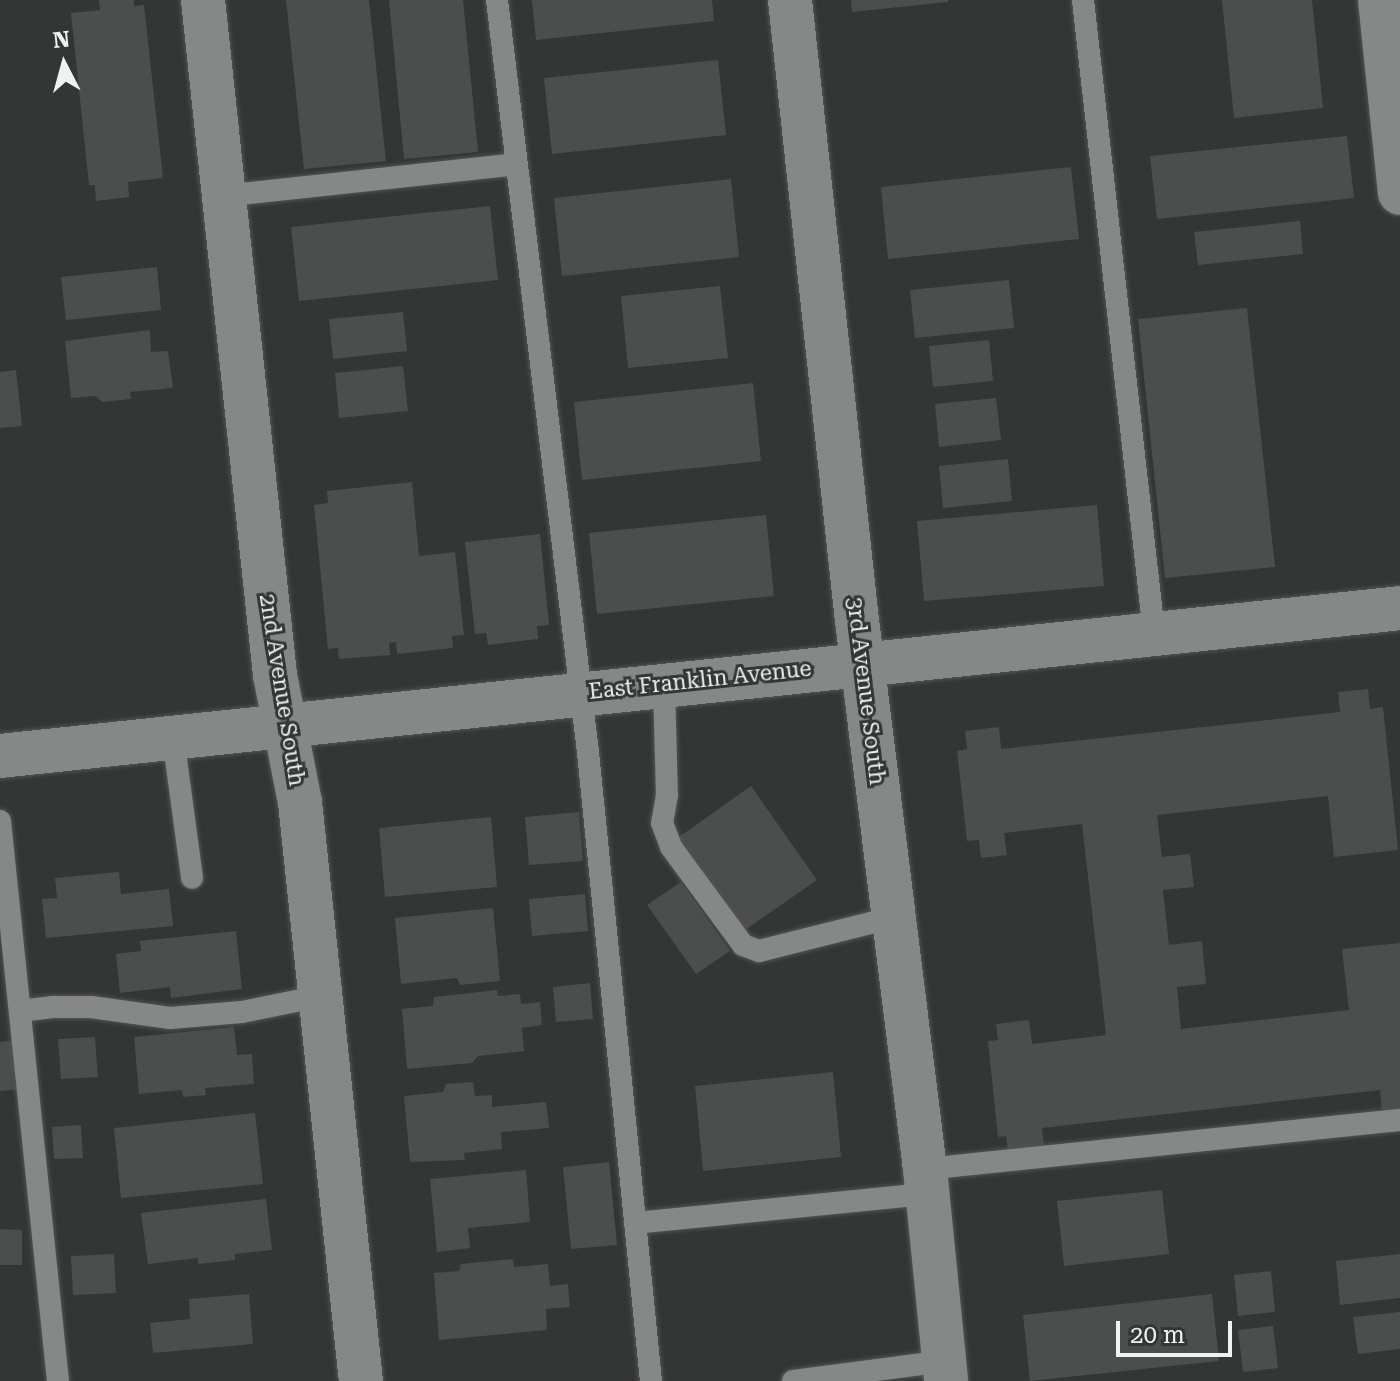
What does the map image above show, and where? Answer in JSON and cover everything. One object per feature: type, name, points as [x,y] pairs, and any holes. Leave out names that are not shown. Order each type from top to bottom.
[{"type":"street","name":"2nd Avenue South","points":[[203,0],[283,726],[300,802],[361,1381]]},
{"type":"street","name":"3rd Avenue South","points":[[790,0],[862,663],[926,1181],[946,1371]]},
{"type":"street","points":[[1380,0],[1400,193]]},
{"type":"street","name":"East Franklin Avenue","points":[[0,756],[1400,608]]},
{"type":"lane","points":[[497,0],[580,693],[651,1381]]},
{"type":"lane","points":[[1083,0],[1154,633]]},
{"type":"lane","points":[[223,196],[516,164]]},
{"type":"lane","points":[[664,684],[667,795],[662,823],[671,847],[743,945],[759,951],[894,917]]},
{"type":"lane","points":[[173,737],[192,878]]},
{"type":"lane","points":[[0,821],[58,1381]]},
{"type":"lane","points":[[20,1011],[91,1007],[170,1018],[242,1012],[320,996]]},
{"type":"lane","points":[[635,1223],[926,1181],[1400,1120]]},
{"type":"lane","points":[[793,1381],[946,1371]]},
{"type":"building","points":[[99,0],[134,0],[134,6],[144,5],[163,178],[128,182],[129,197],[96,201],[95,185],[89,185],[71,13],[100,10]]},
{"type":"building","points":[[286,0],[369,0],[386,161],[304,169]]},
{"type":"building","points":[[389,0],[463,0],[478,152],[404,159]]},
{"type":"building","points":[[532,0],[712,0],[714,21],[536,40]]},
{"type":"building","points":[[851,0],[948,0],[948,2],[852,12]]},
{"type":"building","points":[[1222,0],[1312,0],[1323,108],[1234,118]]},
{"type":"building","points":[[718,60],[726,135],[552,154],[544,78]]},
{"type":"building","points":[[1347,136],[1354,198],[1157,219],[1150,156]]},
{"type":"building","points":[[1071,167],[1079,239],[888,259],[881,187]]},
{"type":"building","points":[[731,179],[739,257],[562,276],[554,198]]},
{"type":"building","points":[[490,206],[498,280],[299,301],[291,227]]},
{"type":"building","points":[[1300,221],[1303,254],[1198,265],[1194,232]]},
{"type":"building","points":[[157,267],[161,310],[66,320],[61,277]]},
{"type":"building","points":[[1009,280],[1014,328],[915,338],[910,290]]},
{"type":"building","points":[[720,286],[728,358],[628,368],[621,296]]},
{"type":"building","points":[[1247,308],[1275,567],[1165,578],[1138,319]]},
{"type":"building","points":[[403,312],[407,351],[333,359],[329,319]]},
{"type":"building","points":[[150,330],[151,352],[168,351],[173,388],[130,392],[131,399],[102,402],[96,396],[71,398],[65,341]]},
{"type":"building","points":[[989,340],[993,381],[933,387],[929,346]]},
{"type":"building","points":[[403,366],[408,411],[339,418],[335,373]]},
{"type":"building","points":[[16,370],[22,426],[0,428],[0,372]]},
{"type":"building","points":[[753,383],[761,461],[582,480],[574,402]]},
{"type":"building","points":[[996,398],[1001,440],[939,447],[935,404]]},
{"type":"building","points":[[1008,459],[1012,501],[943,508],[939,466]]},
{"type":"building","points":[[412,482],[419,556],[455,552],[464,635],[452,636],[453,648],[397,654],[396,642],[389,643],[390,655],[339,659],[338,648],[328,649],[314,505],[328,503],[327,491]]},
{"type":"building","points":[[1097,505],[1104,586],[924,601],[917,521]]},
{"type":"building","points":[[766,515],[774,596],[597,614],[589,533]]},
{"type":"building","points":[[540,534],[549,625],[537,626],[538,639],[488,645],[486,633],[475,634],[465,542]]},
{"type":"building","points":[[1368,689],[1370,709],[1383,707],[1398,850],[1334,857],[1328,796],[1157,815],[1162,857],[1190,854],[1194,887],[1163,890],[1169,945],[1202,941],[1206,984],[1177,987],[1181,1029],[1349,1010],[1342,949],[1400,943],[1400,1110],[1382,1112],[1380,1090],[1042,1128],[1044,1146],[1008,1150],[1006,1136],[998,1137],[988,1041],[998,1040],[996,1024],[1029,1020],[1032,1044],[1106,1035],[1082,824],[1004,833],[1007,855],[981,858],[979,840],[967,841],[957,751],[967,749],[965,731],[999,727],[1001,749],[1340,712],[1338,692]]},
{"type":"building","points":[[751,786],[817,880],[742,932],[676,839]]},
{"type":"building","points":[[579,812],[583,861],[529,865],[525,817]]},
{"type":"building","points":[[491,817],[497,887],[385,897],[379,828]]},
{"type":"building","points":[[119,872],[121,894],[169,889],[173,926],[46,938],[42,899],[57,898],[55,878]]},
{"type":"building","points":[[681,882],[730,951],[696,974],[647,905]]},
{"type":"building","points":[[585,894],[588,931],[532,936],[529,899]]},
{"type":"building","points":[[493,908],[500,981],[460,985],[457,978],[401,984],[395,918]]},
{"type":"building","points":[[236,931],[242,989],[171,998],[170,987],[120,993],[116,954],[141,951],[140,941]]},
{"type":"building","points":[[590,983],[593,1019],[556,1022],[553,987]]},
{"type":"building","points":[[497,990],[498,996],[520,994],[521,1004],[540,1002],[542,1025],[522,1028],[524,1051],[478,1056],[472,1063],[407,1069],[402,1009],[433,1006],[434,997]]},
{"type":"building","points":[[234,1027],[237,1055],[252,1054],[254,1084],[205,1088],[206,1095],[183,1097],[182,1090],[139,1094],[134,1037]]},
{"type":"building","points":[[95,1037],[98,1077],[61,1079],[58,1039]]},
{"type":"building","points":[[16,1040],[21,1089],[0,1091],[0,1042]]},
{"type":"building","points":[[833,1072],[841,1157],[703,1171],[695,1086]]},
{"type":"building","points":[[473,1082],[475,1096],[492,1095],[492,1107],[546,1102],[549,1128],[501,1132],[502,1149],[464,1153],[465,1160],[410,1162],[404,1096],[443,1092],[446,1084]]},
{"type":"building","points":[[255,1113],[263,1184],[121,1198],[114,1128]]},
{"type":"building","points":[[81,1125],[83,1158],[54,1159],[52,1127]]},
{"type":"building","points":[[609,1162],[617,1245],[571,1249],[563,1167]]},
{"type":"building","points":[[526,1170],[530,1222],[468,1228],[470,1248],[437,1252],[430,1179]]},
{"type":"building","points":[[1162,1190],[1169,1254],[1064,1266],[1057,1201]]},
{"type":"building","points":[[266,1199],[272,1250],[235,1254],[235,1260],[198,1264],[198,1258],[148,1264],[141,1213]]},
{"type":"building","points":[[0,1229],[22,1230],[22,1265],[0,1265]]},
{"type":"building","points":[[114,1254],[116,1293],[73,1295],[71,1256]]},
{"type":"building","points":[[1400,1254],[1400,1298],[1340,1305],[1336,1261]]},
{"type":"building","points":[[513,1259],[514,1267],[548,1264],[550,1286],[568,1284],[570,1307],[546,1309],[547,1330],[439,1340],[434,1273],[459,1271],[461,1264]]},
{"type":"building","points":[[1271,1271],[1275,1312],[1238,1316],[1234,1275]]},
{"type":"building","points":[[249,1294],[253,1344],[153,1353],[150,1323],[190,1319],[189,1299]]},
{"type":"building","points":[[1212,1294],[1219,1361],[1030,1381],[1023,1315]]},
{"type":"building","points":[[1400,1312],[1400,1349],[1358,1354],[1353,1317]]},
{"type":"building","points":[[1273,1326],[1278,1368],[1243,1372],[1238,1330]]}]
